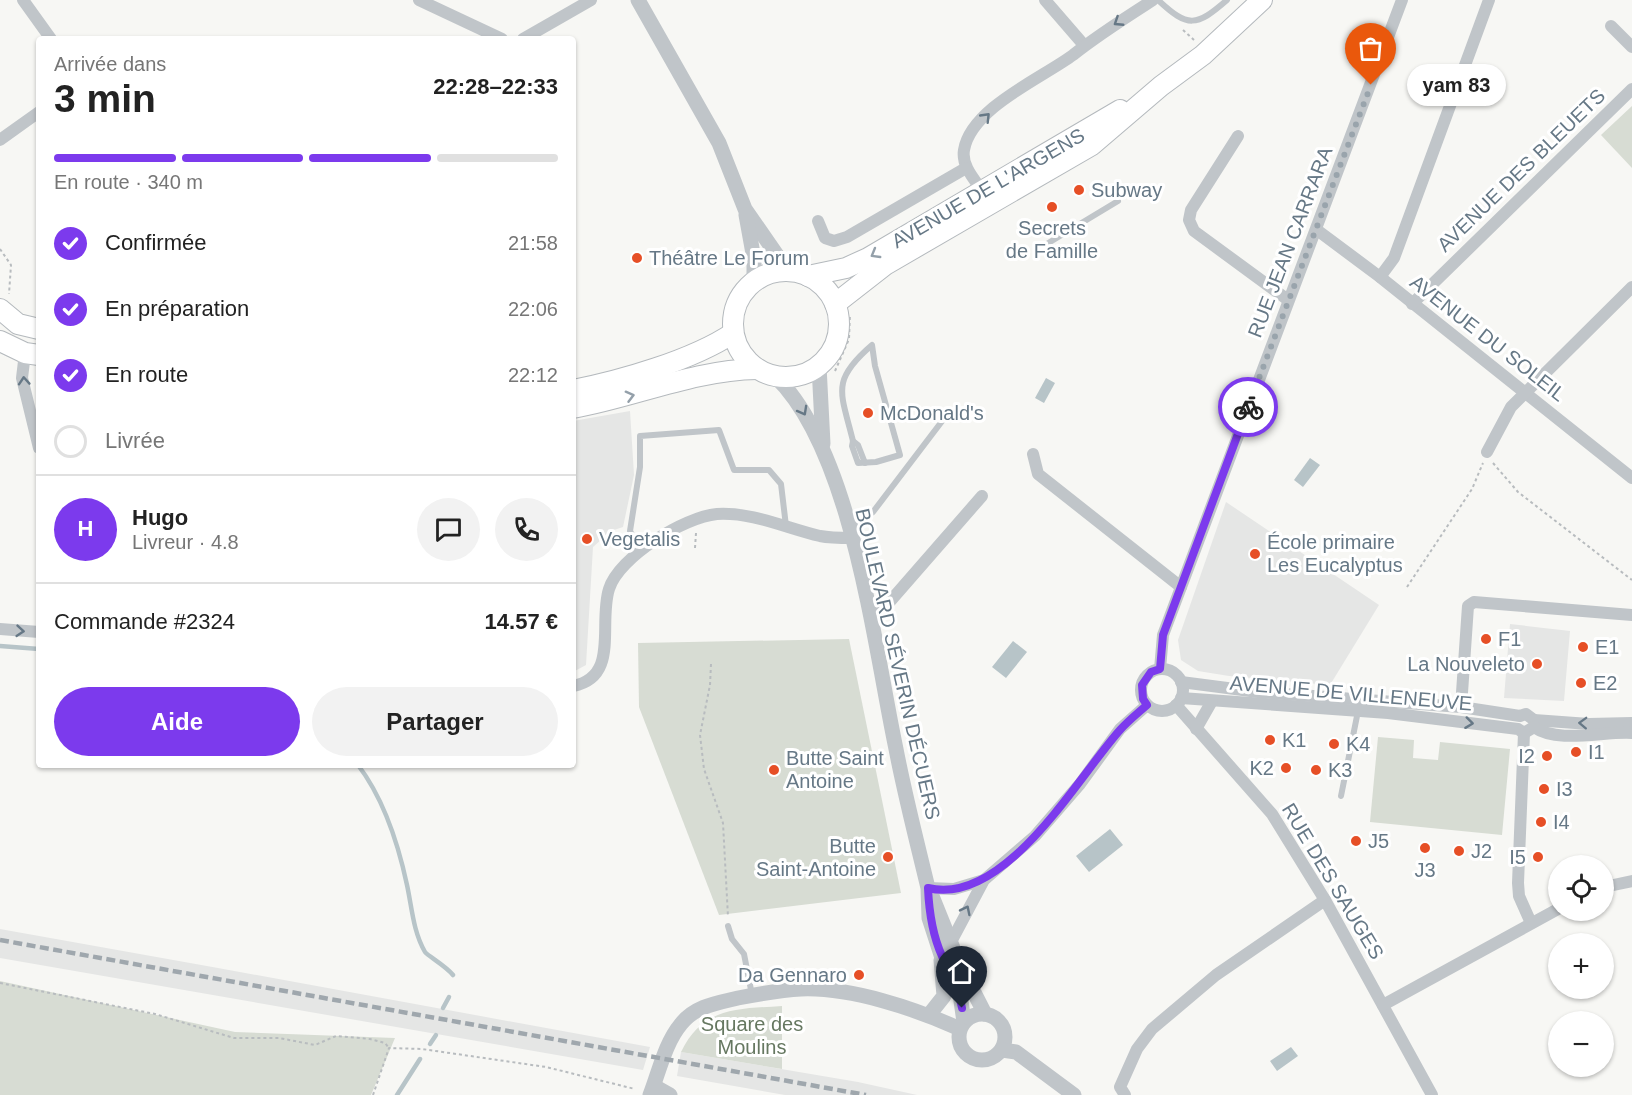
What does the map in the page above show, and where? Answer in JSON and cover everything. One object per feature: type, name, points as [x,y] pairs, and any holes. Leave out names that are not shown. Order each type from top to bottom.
[{"type":"main road","name":"AVENUE DE L'ARGENS","points":[[808,276],[846,268],[868,258],[1092,145],[1161,86],[1203,55],[1262,0]]},
{"type":"main road","name":"AVENUE DE L'ARGENS","points":[[836,304],[885,265],[987,197]]},
{"type":"main road","points":[[576,407],[625,397],[698,376],[805,374],[819,366],[835,344],[839,324],[836,304],[825,287],[808,276],[788,271],[764,275],[745,290],[734,310],[733,333],[738,347],[766,373]]},
{"type":"main road","points":[[0,309],[18,324],[36,328]]},
{"type":"main road","points":[[576,389],[640,373],[712,346],[733,333]]},
{"type":"main road","points":[[0,341],[32,354]]},
{"type":"street","points":[[23,0],[49,36]]},
{"type":"street","points":[[419,0],[496,36]]},
{"type":"street","points":[[528,36],[591,0]]},
{"type":"street","points":[[638,0],[719,143],[746,209],[788,271]]},
{"type":"street","points":[[1045,0],[1083,44]]},
{"type":"street","points":[[987,197],[966,168],[963,153],[967,139],[986,115],[1073,54],[1083,44],[1153,0]]},
{"type":"street","name":"RUE JEAN CARRARA","points":[[1160,669],[1163,635],[1402,0]]},
{"type":"street","points":[[1380,277],[1394,258],[1489,0]]},
{"type":"street","points":[[1611,26],[1632,47]]},
{"type":"street","name":"AVENUE DES BLEUETS","points":[[1412,304],[1632,89]]},
{"type":"street","points":[[0,140],[36,114]]},
{"type":"street","points":[[1239,136],[1191,210],[1189,220],[1194,231],[1288,300]]},
{"type":"street","points":[[818,221],[825,238],[834,240],[847,237],[966,168]]},
{"type":"street","points":[[746,209],[754,259],[754,282]]},
{"type":"street","name":"AVENUE DU SOLEIL","points":[[1317,230],[1525,391],[1632,478]]},
{"type":"street","points":[[1487,452],[1510,407],[1632,287]]},
{"type":"street","points":[[32,354],[22,378],[36,436]]},
{"type":"street","name":"BOULEVARD SÉVERIN DÉCUERS","points":[[819,366],[824,450]]},
{"type":"street","name":"BOULEVARD SÉVERIN DÉCUERS","points":[[766,373],[800,404],[824,450],[849,531],[869,612],[896,751],[928,888],[930,918],[941,955],[960,994],[962,1026]]},
{"type":"street","points":[[1033,454],[1038,474],[1181,587]]},
{"type":"street","points":[[869,612],[886,606],[982,496]]},
{"type":"street","points":[[576,685],[589,682],[598,674],[603,660],[604,611],[616,573],[678,525],[696,518],[718,514],[749,516],[822,537],[849,531]]},
{"type":"street","points":[[1461,707],[1468,606],[1474,602],[1632,615]]},
{"type":"street","points":[[0,629],[36,632]]},
{"type":"street","points":[[1160,669],[1169,670],[1181,682],[1179,702],[1161,711],[1147,705],[1143,699],[1142,685],[1151,672],[1160,669]]},
{"type":"street","name":"AVENUE DE VILLENEUVE","points":[[1181,682],[1269,693],[1461,707],[1526,725],[1541,732],[1594,736],[1615,732],[1632,734]]},
{"type":"street","points":[[1196,729],[1212,701]]},
{"type":"street","name":"AVENUE DE VILLENEUVE","points":[[1179,702],[1212,701],[1526,725],[1632,723]]},
{"type":"street","name":"RUE DES SAUGES","points":[[1179,702],[1196,729],[1272,814],[1325,900],[1432,1095]]},
{"type":"street","points":[[951,942],[984,880],[1035,836],[1080,784],[1120,729],[1147,705]]},
{"type":"street","points":[[1526,725],[1518,884],[1519,896],[1531,923]]},
{"type":"street","points":[[928,888],[954,889],[984,880]]},
{"type":"street","points":[[1614,885],[1632,881]]},
{"type":"street","name":"BOULEVARD SÉVERIN DÉCUERS","points":[[928,888],[985,1014]]},
{"type":"street","points":[[1122,1091],[1137,1049],[1152,1029],[1216,975],[1325,900]]},
{"type":"street","points":[[1383,1005],[1548,914]]},
{"type":"street","points":[[929,1015],[944,996],[940,972],[941,955]]},
{"type":"street","points":[[670,1095],[652,1091],[669,1041],[681,1023],[696,1010],[752,996],[800,989],[826,989],[929,1015],[962,1026]]},
{"type":"street","points":[[985,1014],[999,1021],[1006,1034],[1002,1050],[998,1055],[983,1061],[969,1056],[960,1044],[962,1026],[970,1017],[985,1014]]},
{"type":"street","points":[[1002,1050],[1016,1052],[1074,1095]]},
{"type":"lane","points":[[1158,0],[1176,17],[1188,22],[1197,22],[1210,15],[1227,0]]},
{"type":"lane","points":[[1045,245],[1118,201]]},
{"type":"lane","points":[[872,345],[875,366],[900,455],[865,463],[856,462],[853,441],[842,392],[843,381],[849,366],[872,345]]},
{"type":"lane","points":[[849,531],[873,512],[950,412]]},
{"type":"lane","points":[[641,552],[630,531],[640,467],[640,436],[719,430],[734,470],[768,470],[781,484],[786,526]]},
{"type":"lane","points":[[1341,796],[1358,711]]},
{"type":"lane","points":[[728,926],[732,939],[744,954],[752,996]]},
{"type":"path","points":[[1487,452],[1498,471],[1518,492],[1632,580]]},
{"type":"path","points":[[1407,586],[1472,489],[1487,452]]},
{"type":"path","points":[[711,663],[710,685],[700,735],[704,770],[723,822],[728,926]]},
{"type":"path","points":[[0,983],[155,1014],[234,1038],[279,1038],[315,1045],[336,1036],[370,1040],[385,1043],[389,1048],[422,1049],[546,1067],[652,1091]]},
{"type":"path","points":[[373,1095],[389,1048]]},
{"type":"shaded area","points":[[1046,378],[1055,383],[1044,403],[1035,398]]},
{"type":"shaded area","name":"Vegetalis","points":[[630,411],[634,475],[623,527],[611,531],[593,547],[586,665],[576,670],[576,420]]},
{"type":"shaded area","points":[[1310,458],[1320,465],[1303,487],[1294,480]]},
{"type":"shaded area","name":"École primaire Les Eucalyptus","points":[[1226,502],[1379,605],[1330,685],[1198,671],[1181,660],[1178,640]]},
{"type":"shaded area","name":"La Nouveleto","points":[[1510,624],[1570,631],[1564,701],[1504,698]]},
{"type":"shaded area","points":[[1013,641],[1027,652],[1006,678],[992,667]]},
{"type":"shaded area","points":[[1110,829],[1123,845],[1089,872],[1076,856]]},
{"type":"shaded area","points":[[0,929],[650,1047],[643,1070],[0,958]]},
{"type":"shaded area","points":[[1291,1047],[1298,1056],[1277,1071],[1270,1061]]},
{"type":"shaded area","points":[[681,1052],[858,1082],[917,1095],[785,1095],[677,1076]]},
{"type":"green space","points":[[1632,106],[1632,168],[1601,135]]},
{"type":"green space","points":[[849,639],[901,893],[719,915],[639,707],[638,643]]},
{"type":"green space","points":[[1378,737],[1414,740],[1413,758],[1438,760],[1440,742],[1510,749],[1502,835],[1370,822]]},
{"type":"green space","points":[[0,981],[235,1032],[395,1038],[371,1095],[0,1095]]},
{"type":"green space","name":"Square des Moulins","points":[[782,1006],[782,1069],[681,1052],[690,1037],[711,1018],[736,1010]]},
{"type":"waterway","points":[[0,646],[36,649]]},
{"type":"waterway","points":[[360,768],[383,807],[394,838],[415,928],[421,944],[427,954],[453,975]]},
{"type":"waterway","points":[[443,1008],[449,997]]},
{"type":"waterway","points":[[430,1044],[436,1035]]},
{"type":"waterway","points":[[397,1095],[420,1059]]},
{"type":"railway","points":[[0,940],[866,1095]]},
{"type":"way so far","points":[[1248,407],[1283,312],[1325,212],[1371,85]]},
{"type":"place","name":"yam 83","points":[[1371,85]]},
{"type":"place","name":"Subway","points":[[1079,190]]},
{"type":"place","name":"Secrets de Famille","points":[[1052,207]]},
{"type":"place","name":"Théâtre Le Forum","points":[[637,258]]},
{"type":"place","name":"McDonald's","points":[[868,413]]},
{"type":"place","name":"Vegetalis","points":[[587,539]]},
{"type":"place","name":"École primaire Les Eucalyptus","points":[[1255,554]]},
{"type":"place","name":"F1","points":[[1486,639]]},
{"type":"place","name":"E1","points":[[1583,647]]},
{"type":"place","name":"La Nouveleto","points":[[1537,664]]},
{"type":"place","name":"E2","points":[[1581,683]]},
{"type":"place","name":"K1","points":[[1270,740]]},
{"type":"place","name":"K4","points":[[1334,744]]},
{"type":"place","name":"I1","points":[[1576,752]]},
{"type":"place","name":"I2","points":[[1547,756]]},
{"type":"place","name":"K2","points":[[1286,768]]},
{"type":"place","name":"Butte Saint Antoine","points":[[774,770]]},
{"type":"place","name":"K3","points":[[1316,770]]},
{"type":"place","name":"I3","points":[[1544,789]]},
{"type":"place","name":"I4","points":[[1541,822]]},
{"type":"place","name":"J5","points":[[1356,841]]},
{"type":"place","name":"J3","points":[[1425,848]]},
{"type":"place","name":"J2","points":[[1459,851]]},
{"type":"place","name":"Butte Saint-Antoine","points":[[888,857]]},
{"type":"place","name":"I5","points":[[1538,857]]},
{"type":"place","name":"Da Gennaro","points":[[859,975]]},
{"type":"route","points":[[962,1008],[960,994],[941,955],[930,918],[928,888],[954,889],[984,880],[1035,836],[1080,784],[1120,729],[1147,705],[1141,692],[1142,685],[1151,672],[1160,669],[1163,635],[1248,407]]}]
